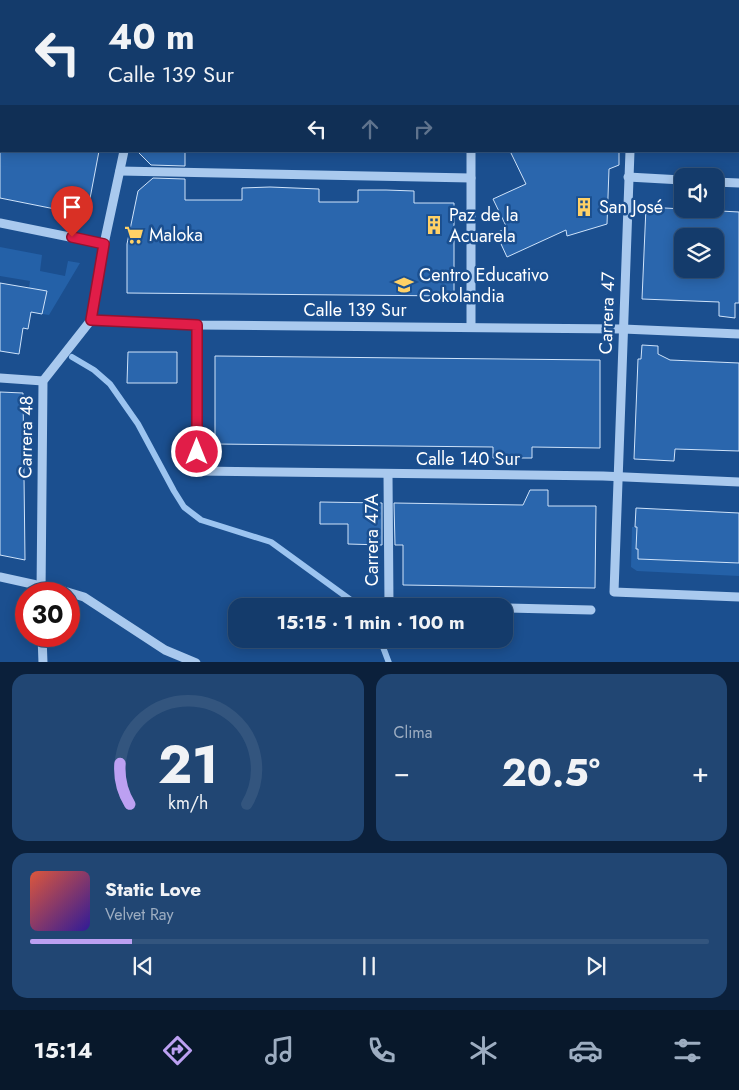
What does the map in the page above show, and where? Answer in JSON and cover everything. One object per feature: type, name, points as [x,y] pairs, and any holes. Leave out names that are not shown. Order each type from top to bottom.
[{"type":"street","points":[[141,0],[158,0]]},
{"type":"street","name":"Carrera 48","points":[[40,582],[43,381],[91,320],[104,244],[124,152]]},
{"type":"street","points":[[471,152],[471,326]]},
{"type":"street","name":"Carrera 47","points":[[630,152],[614,592],[739,597]]},
{"type":"street","points":[[120,171],[471,178]]},
{"type":"street","points":[[628,177],[674,180]]},
{"type":"street","points":[[724,182],[739,183]]},
{"type":"street","points":[[0,223],[104,244]]},
{"type":"street","name":"Calle 139 Sur","points":[[91,320],[197,325],[471,326],[624,329],[739,334]]},
{"type":"street","name":"Calle 140 Sur","points":[[197,325],[197,471],[617,476],[739,482]]},
{"type":"street","points":[[0,378],[43,381]]},
{"type":"street","name":"Carrera 47A","points":[[388,474],[389,598]]},
{"type":"street","points":[[0,577],[15,582]]},
{"type":"street","points":[[80,596],[84,597],[165,650],[196,662]]},
{"type":"street","points":[[513,608],[591,610]]},
{"type":"street","points":[[42,647],[43,662]]},
{"type":"shaded area","points":[[0,247],[42,255],[40,271],[65,276],[68,261],[80,263],[49,315],[42,314],[46,292],[29,288],[30,281],[0,276]]},
{"type":"shaded area","points":[[632,527],[639,527],[636,549],[638,549],[638,559],[739,563],[739,576],[637,571],[631,567]]},
{"type":"building","points":[[0,152],[99,152],[88,209],[81,207],[80,214],[0,198]]},
{"type":"building","points":[[138,152],[185,152],[185,166],[151,165]]},
{"type":"building","points":[[510,152],[619,152],[619,165],[609,169],[607,224],[567,236],[566,230],[507,257],[496,233],[507,228],[493,199],[526,184]]},
{"type":"building","points":[[153,178],[185,179],[185,200],[242,200],[242,188],[270,187],[319,189],[319,202],[358,202],[358,190],[386,190],[414,191],[414,203],[454,203],[454,296],[127,293],[127,244],[138,191]]},
{"type":"building","points":[[646,207],[674,209],[674,218],[724,218],[724,211],[739,212],[739,303],[735,303],[735,318],[719,316],[719,302],[642,299]]},
{"type":"building","points":[[0,283],[47,291],[42,314],[31,312],[28,329],[23,328],[19,354],[0,351]]},
{"type":"building","points":[[642,345],[658,346],[658,354],[670,360],[739,363],[739,451],[675,449],[674,461],[634,459],[638,359],[641,359]]},
{"type":"building","points":[[128,352],[177,352],[177,383],[127,383]]},
{"type":"building","points":[[215,356],[600,360],[600,448],[532,447],[532,458],[493,458],[493,447],[215,444]]},
{"type":"building","points":[[0,392],[23,393],[25,560],[0,555]]},
{"type":"building","points":[[530,490],[548,490],[548,506],[596,506],[595,588],[403,585],[403,545],[395,545],[394,503],[523,505]]},
{"type":"building","points":[[320,502],[382,503],[382,545],[348,544],[348,524],[320,524]]},
{"type":"building","points":[[636,508],[739,513],[739,563],[638,559],[638,549],[636,549],[637,527],[635,527]]},
{"type":"waterway","points":[[72,357],[94,370],[110,384],[138,424],[184,507],[201,520],[271,542],[348,598]]},
{"type":"waterway","points":[[383,648],[389,662]]},
{"type":"place","name":"San José","points":[[584,207]]},
{"type":"place","name":"Paz de la Acuarela","points":[[434,225]]},
{"type":"place","name":"Maloka","points":[[134,235]]},
{"type":"place","name":"Centro Educativo Cokolandia","points":[[404,285]]},
{"type":"route","points":[[72,237],[104,244],[91,320],[197,325],[197,452]]}]
